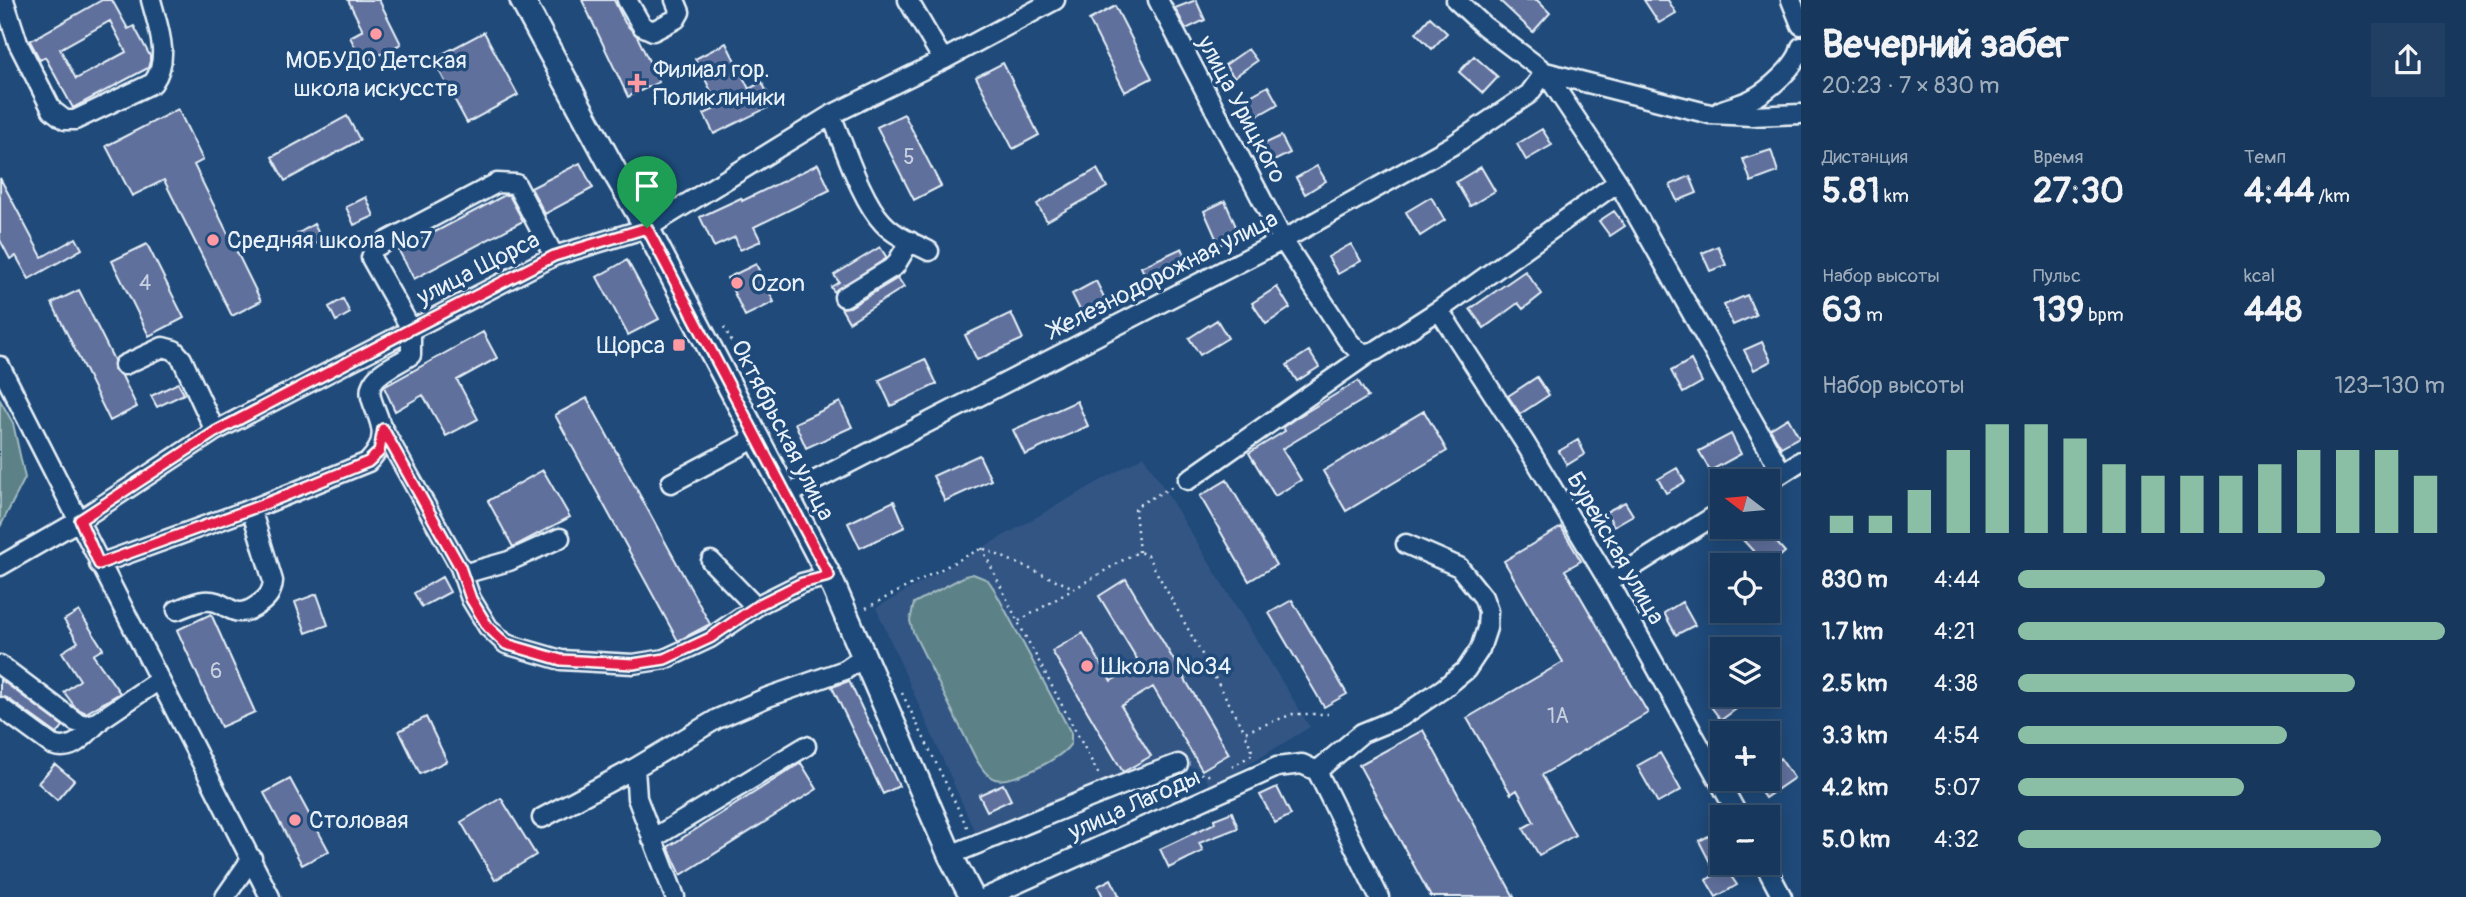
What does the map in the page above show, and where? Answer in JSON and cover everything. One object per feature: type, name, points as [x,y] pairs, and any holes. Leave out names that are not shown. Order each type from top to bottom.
[{"type":"main road","name":"Октябрьская улица","points":[[522,0],[647,228],[829,576],[950,855],[972,897]]},
{"type":"street","points":[[4,0],[19,43],[52,110],[65,120],[75,120],[153,83],[160,74],[163,61],[161,41],[151,0]]},
{"type":"street","points":[[627,0],[642,26],[653,30],[676,19],[680,12],[675,0]]},
{"type":"street","points":[[908,0],[943,60]]},
{"type":"street","name":"улица Урицкого","points":[[1158,0],[1283,240],[1346,339],[1358,352],[1368,354]]},
{"type":"street","points":[[1456,0],[1484,26],[1545,72],[1618,183],[1770,469]]},
{"type":"street","points":[[1791,0],[1801,24]]},
{"type":"street","name":"улица Щорса","points":[[0,566],[80,520],[215,432],[554,256],[647,228],[831,115],[943,60],[1048,2]]},
{"type":"street","points":[[1710,114],[1752,99],[1780,78],[1800,53],[1801,47]]},
{"type":"street","points":[[1545,72],[1710,114],[1801,114]]},
{"type":"street","name":"Железнодорожная улица","points":[[787,495],[1283,240],[1453,145],[1529,94],[1545,72]]},
{"type":"street","points":[[831,115],[871,207],[883,223],[898,235],[929,251]]},
{"type":"street","points":[[554,256],[516,184],[497,183],[374,247],[371,258],[411,329],[411,355],[378,376],[371,387],[371,397],[383,429],[463,574],[471,599],[488,627],[506,644],[561,660],[633,664],[665,659],[710,638],[760,604],[802,583],[829,576]]},
{"type":"street","points":[[1188,480],[1368,354],[1439,310],[1618,183]]},
{"type":"street","points":[[844,297],[895,266],[910,241]]},
{"type":"street","name":"Бурейская улица","points":[[1439,310],[1525,443],[1609,582],[1732,805]]},
{"type":"street","points":[[124,365],[163,347],[174,350],[181,359],[215,432]]},
{"type":"street","points":[[0,366],[270,897]]},
{"type":"street","points":[[99,564],[251,509],[368,462],[379,452],[383,429]]},
{"type":"street","points":[[671,484],[758,437]]},
{"type":"street","points":[[1780,475],[1801,461]]},
{"type":"street","points":[[177,610],[204,601],[216,603],[232,612],[247,613],[272,591],[273,582],[251,509]]},
{"type":"street","points":[[1609,582],[1710,519]]},
{"type":"street","points":[[463,574],[509,561],[560,538]]},
{"type":"street","points":[[1379,897],[1310,767],[1362,733],[1401,718],[1444,688],[1466,670],[1480,649],[1487,628],[1488,611],[1483,597],[1459,567],[1406,544]]},
{"type":"street","points":[[710,561],[746,600],[760,604]]},
{"type":"street","points":[[542,818],[635,768],[717,719],[768,697],[845,670],[865,656]]},
{"type":"street","points":[[0,665],[76,722],[86,725],[103,718]]},
{"type":"street","points":[[0,706],[52,745],[62,749],[74,746],[103,718],[159,680]]},
{"type":"street","points":[[652,839],[806,746]]},
{"type":"street","points":[[950,855],[1099,796],[1131,780],[1178,764]]},
{"type":"street","name":"улица Лагоды","points":[[987,897],[1277,767],[1310,767]]},
{"type":"street","points":[[635,768],[637,798],[675,897]]},
{"type":"street","points":[[225,897],[252,858]]},
{"type":"street","points":[[1770,875],[1782,897]]},
{"type":"path","points":[[1139,552],[1135,510],[1165,490],[1188,480]]},
{"type":"path","points":[[982,548],[1074,589]]},
{"type":"path","points":[[863,610],[982,548]]},
{"type":"path","points":[[982,548],[1018,622],[1096,766],[1100,781]]},
{"type":"path","points":[[1018,622],[1139,552]]},
{"type":"path","points":[[1139,552],[1147,555],[1245,732],[1253,754],[1230,768]]},
{"type":"path","points":[[1245,732],[1293,714],[1328,714]]},
{"type":"path","points":[[1178,764],[1205,775],[1219,776]]},
{"type":"shaded area","name":"Школа №34","points":[[1144,456],[1310,727],[1211,788],[1201,770],[1178,764],[978,839],[876,608]]},
{"type":"green space","points":[[0,400],[13,423],[25,478],[0,527]]},
{"type":"green space","points":[[973,574],[988,580],[994,589],[1071,733],[1071,743],[1058,756],[1024,774],[1003,780],[989,776],[976,759],[910,621],[914,603]]},
{"type":"building","points":[[102,0],[112,0],[128,29],[134,26],[150,61],[148,68],[73,108],[45,57],[40,60],[30,41]],"holes":[[[110,21],[126,52],[76,79],[60,49]]]},
{"type":"building","name":"МОБУДО Детская школа искусcтв","points":[[348,0],[379,0],[401,44],[363,63],[350,37],[363,30]]},
{"type":"building","points":[[582,0],[614,0],[625,23],[637,36],[659,82],[628,97]]},
{"type":"building","points":[[1196,0],[1205,20],[1186,29],[1175,8]]},
{"type":"building","points":[[1499,0],[1537,0],[1550,13],[1533,32]]},
{"type":"building","points":[[1644,0],[1668,0],[1676,13],[1659,23]]},
{"type":"building","points":[[1115,6],[1152,78],[1125,92],[1089,20]]},
{"type":"building","points":[[1430,17],[1447,33],[1432,49],[1416,33]]},
{"type":"building","points":[[484,32],[518,95],[467,123],[433,59]]},
{"type":"building","points":[[726,43],[749,89],[762,82],[773,105],[714,134],[704,114],[719,107],[695,59]]},
{"type":"building","points":[[1248,49],[1257,61],[1234,77],[1225,65]]},
{"type":"building","points":[[1474,56],[1498,77],[1483,93],[1459,72]]},
{"type":"building","points":[[1003,63],[1039,135],[1013,149],[976,77]]},
{"type":"building","points":[[1268,86],[1278,104],[1257,116],[1247,98]]},
{"type":"building","name":"Средняя школа №7","points":[[178,109],[203,160],[194,165],[261,301],[232,316],[164,180],[132,196],[106,146]]},
{"type":"building","points":[[904,114],[941,186],[914,200],[877,127]]},
{"type":"building","points":[[347,116],[360,140],[285,181],[272,157]]},
{"type":"building","points":[[1542,129],[1552,145],[1526,160],[1517,144]]},
{"type":"building","points":[[1281,136],[1290,153],[1272,162],[1264,144]]},
{"type":"building","points":[[1771,150],[1778,172],[1751,182],[1743,159]]},
{"type":"building","points":[[580,163],[593,188],[545,214],[531,188]]},
{"type":"building","points":[[818,164],[830,190],[754,227],[761,241],[740,250],[735,237],[714,247],[700,217],[741,198],[742,201]]},
{"type":"building","points":[[1317,166],[1326,181],[1305,194],[1296,178]]},
{"type":"building","points":[[1481,167],[1495,191],[1470,206],[1456,182]]},
{"type":"building","points":[[1097,169],[1107,187],[1047,221],[1037,204]]},
{"type":"building","points":[[1690,176],[1697,193],[1677,201],[1670,185]]},
{"type":"building","points":[[0,178],[42,257],[76,238],[82,249],[29,279],[16,256],[10,259],[0,240]]},
{"type":"building","points":[[509,195],[523,221],[414,279],[399,251]]},
{"type":"building","points":[[366,197],[374,216],[354,225],[346,207]]},
{"type":"building","points":[[1431,197],[1445,220],[1420,236],[1406,212]]},
{"type":"building","points":[[1225,201],[1240,236],[1219,245],[1204,211]]},
{"type":"building","points":[[1614,211],[1625,226],[1610,236],[1599,221]]},
{"type":"building","points":[[314,224],[322,240],[306,249],[297,234]]},
{"type":"building","points":[[147,244],[184,318],[149,336],[112,261]]},
{"type":"building","points":[[1351,244],[1361,261],[1338,274],[1328,257]]},
{"type":"building","points":[[1718,246],[1726,265],[1710,271],[1702,253]]},
{"type":"building","points":[[880,247],[887,258],[834,292],[831,287],[839,282],[834,275]]},
{"type":"building","points":[[1182,248],[1189,264],[1149,283],[1141,267]]},
{"type":"building","points":[[627,260],[659,319],[628,335],[597,277]]},
{"type":"building","points":[[756,264],[774,302],[745,316],[727,278]]},
{"type":"building","points":[[1525,271],[1542,294],[1523,309],[1518,303],[1484,328],[1470,309]]},
{"type":"building","points":[[898,278],[904,287],[849,322],[841,308],[850,307]]},
{"type":"building","points":[[1096,281],[1106,301],[1082,314],[1072,294]]},
{"type":"building","points":[[1277,287],[1290,308],[1266,324],[1252,303]]},
{"type":"building","points":[[79,290],[114,360],[114,370],[122,376],[137,407],[110,421],[52,303]]},
{"type":"building","points":[[1747,295],[1756,315],[1733,325],[1724,305]]},
{"type":"building","points":[[343,299],[350,313],[336,321],[329,307]]},
{"type":"building","points":[[1011,313],[1023,339],[977,360],[965,335]]},
{"type":"building","points":[[1217,320],[1228,338],[1200,355],[1189,338]]},
{"type":"building","points":[[483,332],[497,358],[457,380],[478,419],[446,436],[423,395],[395,411],[384,387]]},
{"type":"building","points":[[1762,342],[1771,361],[1754,370],[1744,350]]},
{"type":"building","points":[[1309,351],[1319,367],[1297,381],[1287,365]]},
{"type":"building","points":[[925,359],[937,384],[891,406],[879,380]]},
{"type":"building","points":[[1691,360],[1702,382],[1683,393],[1671,371]]},
{"type":"building","points":[[1537,377],[1549,395],[1520,414],[1508,396]]},
{"type":"building","points":[[1358,381],[1368,397],[1282,449],[1301,480],[1275,496],[1249,453],[1285,431],[1283,427],[1296,418]]},
{"type":"building","points":[[178,383],[184,394],[157,407],[151,396]]},
{"type":"building","points":[[587,398],[710,624],[678,641],[555,415]]},
{"type":"building","points":[[1077,401],[1088,426],[1025,455],[1013,430]]},
{"type":"building","points":[[840,402],[852,427],[806,448],[795,423]]},
{"type":"building","points":[[1424,411],[1447,451],[1346,511],[1323,471]]},
{"type":"building","points":[[1788,418],[1799,437],[1781,447],[1770,429]]},
{"type":"building","points":[[1731,434],[1741,454],[1710,471],[1699,451]]},
{"type":"building","points":[[1578,440],[1585,454],[1567,465],[1559,451]]},
{"type":"building","points":[[979,455],[991,480],[945,501],[933,476]]},
{"type":"building","points":[[1677,468],[1685,482],[1666,493],[1658,479]]},
{"type":"building","points":[[543,470],[570,517],[513,547],[488,501]]},
{"type":"building","points":[[1227,480],[1276,565],[1249,581],[1200,496]]},
{"type":"building","points":[[894,501],[905,527],[860,548],[848,523]]},
{"type":"building","points":[[1625,502],[1633,515],[1614,526],[1606,512]]},
{"type":"building","points":[[1561,527],[1581,561],[1565,570],[1648,713],[1542,775],[1575,835],[1539,855],[1523,828],[1534,822],[1517,790],[1511,794],[1467,718],[1563,662],[1504,561]]},
{"type":"building","points":[[1774,539],[1785,552],[1780,556],[1780,553],[1755,553],[1743,540]]},
{"type":"building","points":[[442,577],[450,592],[422,607],[414,593]]},
{"type":"building","points":[[1126,579],[1229,754],[1202,770],[1153,687],[1121,706],[1151,756],[1123,772],[1052,651],[1083,633],[1111,681],[1140,664],[1099,596]]},
{"type":"building","points":[[317,594],[328,625],[306,633],[295,602]]},
{"type":"building","points":[[1292,600],[1347,694],[1324,707],[1269,613]]},
{"type":"building","points":[[1682,602],[1695,625],[1676,635],[1664,613]]},
{"type":"building","points":[[79,611],[103,649],[93,655],[120,693],[86,713],[76,708],[64,692],[80,680],[62,652],[78,642],[64,620]]},
{"type":"building","points":[[211,614],[255,712],[221,727],[177,630]]},
{"type":"building","points":[[0,679],[63,726],[57,734],[7,698],[0,696]]},
{"type":"building","points":[[849,681],[899,786],[883,794],[832,687]]},
{"type":"building","points":[[1711,707],[1739,707],[1721,720]]},
{"type":"building","points":[[426,717],[447,761],[420,774],[399,731]]},
{"type":"building","points":[[1423,730],[1514,897],[1431,897],[1359,765]]},
{"type":"building","points":[[1660,753],[1681,790],[1658,803],[1637,766]]},
{"type":"building","points":[[1780,758],[1794,778],[1780,788]]},
{"type":"building","points":[[801,763],[817,789],[681,875],[668,847]]},
{"type":"building","points":[[55,764],[74,780],[57,800],[38,783]]},
{"type":"building","points":[[290,779],[329,851],[302,865],[264,793]]},
{"type":"building","points":[[1003,784],[1011,800],[987,811],[979,795]]},
{"type":"building","points":[[1277,787],[1291,815],[1275,823],[1260,795]]},
{"type":"building","points":[[1760,791],[1775,791],[1765,798]]},
{"type":"building","points":[[501,798],[536,855],[495,880],[461,822]]},
{"type":"building","points":[[1232,812],[1238,828],[1199,843],[1203,851],[1169,868],[1160,849]]},
{"type":"building","points":[[1710,835],[1710,862],[1699,841]]},
{"type":"building","points":[[1714,875],[1730,875],[1737,885],[1716,897],[1706,880]]},
{"type":"building","points":[[1111,879],[1120,897],[1103,897],[1098,886]]},
{"type":"place","name":"МОБУДО Детская школа искусcтв","points":[[376,34]]},
{"type":"place","name":"Филиал гор. Поликлиники","points":[[637,83]]},
{"type":"place","name":"Средняя школа №7","points":[[213,240]]},
{"type":"place","name":"Ozon","points":[[737,283]]},
{"type":"place","name":"Щорса","points":[[679,345]]},
{"type":"place","name":"Школа №34","points":[[1087,666]]},
{"type":"place","name":"Столовая","points":[[295,820]]},
{"type":"route","points":[[647,228],[829,576],[802,583],[760,604],[710,638],[665,659],[633,664],[603,663],[561,660],[529,652],[506,644],[488,627],[471,599],[460,567],[383,429],[379,452],[368,462],[262,505],[99,564],[80,520],[215,432],[554,256],[647,228]]}]
